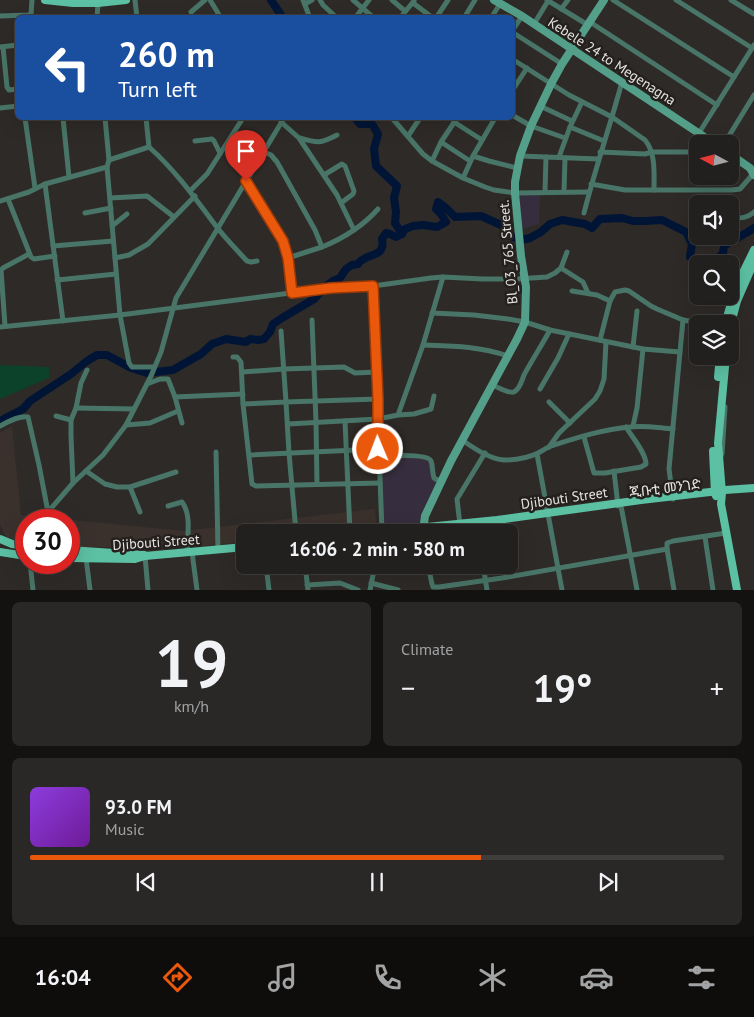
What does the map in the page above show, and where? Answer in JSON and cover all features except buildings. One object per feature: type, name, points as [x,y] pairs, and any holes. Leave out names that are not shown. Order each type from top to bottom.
[{"type":"main road","points":[[45,0],[74,3],[126,0]]},
{"type":"main road","points":[[728,315],[736,286],[754,250]]},
{"type":"main road","points":[[733,315],[737,301],[754,262]]},
{"type":"main road","points":[[719,365],[713,445],[717,476],[711,489],[721,504],[737,590]]},
{"type":"main road","points":[[714,493],[719,460],[718,443],[726,365]]},
{"type":"main road","points":[[717,476],[732,490]]},
{"type":"main road","name":"ጂቡቲ መንገድ","points":[[714,493],[754,489]]},
{"type":"main road","name":"Djibouti Street","points":[[619,505],[714,493]]},
{"type":"main road","name":"ጂቡቲ መንገድ","points":[[548,515],[619,505]]},
{"type":"main road","name":"Djibouti Street","points":[[476,524],[548,515]]},
{"type":"main road","points":[[0,540],[15,544]]},
{"type":"main road","name":"Djibouti Street","points":[[80,558],[135,559],[145,556],[236,547]]},
{"type":"main road","name":"Djibouti Street","points":[[80,551],[143,555],[189,552]]},
{"type":"main road","points":[[0,552],[15,554]]},
{"type":"street","points":[[29,15],[31,14],[32,0]]},
{"type":"street","points":[[135,0],[137,15]]},
{"type":"street","points":[[191,12],[205,0]]},
{"type":"street","points":[[210,0],[219,15]]},
{"type":"street","points":[[309,15],[304,2],[312,0]]},
{"type":"street","points":[[320,0],[334,15]]},
{"type":"street","points":[[353,0],[371,15]]},
{"type":"street","points":[[357,15],[369,0]]},
{"type":"street","points":[[392,0],[406,11]]},
{"type":"street","points":[[437,15],[448,0]]},
{"type":"street","points":[[466,15],[475,0]]},
{"type":"street","points":[[534,24],[548,0],[717,105]]},
{"type":"street","points":[[562,9],[568,0]]},
{"type":"street","name":"Bl_03_765 Street.","points":[[424,524],[425,516],[462,440],[525,322],[526,287],[514,193],[520,156],[531,126],[551,84],[604,0]]},
{"type":"street","points":[[613,0],[734,77]]},
{"type":"street","points":[[676,0],[753,47],[699,133]]},
{"type":"street","points":[[731,0],[754,14]]},
{"type":"street","points":[[403,15],[414,1],[431,15]]},
{"type":"street","points":[[97,15],[98,3]]},
{"type":"street","points":[[493,15],[501,3]]},
{"type":"street","name":"Kebele 24 to Megenagna","points":[[501,3],[702,135]]},
{"type":"street","points":[[0,16],[15,15]]},
{"type":"street","points":[[515,27],[522,16]]},
{"type":"street","points":[[515,34],[562,64]]},
{"type":"street","points":[[15,45],[1,47],[7,87],[9,90],[15,89]]},
{"type":"street","points":[[515,60],[551,84],[612,118],[645,140],[652,152],[654,190]]},
{"type":"street","points":[[515,87],[527,68]]},
{"type":"street","points":[[515,78],[520,80]]},
{"type":"street","points":[[584,213],[598,158],[622,82]]},
{"type":"street","points":[[730,135],[754,95]]},
{"type":"street","points":[[559,158],[565,138],[582,102]]},
{"type":"street","points":[[0,108],[15,106]]},
{"type":"street","points":[[540,106],[572,121]]},
{"type":"street","points":[[515,117],[531,126],[565,138]]},
{"type":"street","points":[[25,120],[35,188]]},
{"type":"street","points":[[63,120],[69,177]]},
{"type":"street","points":[[104,120],[109,160],[107,167],[120,315],[130,366],[153,372]]},
{"type":"street","points":[[146,120],[149,147],[160,156],[195,196],[218,228],[247,260],[251,262],[258,261]]},
{"type":"street","points":[[190,191],[207,174],[242,120]]},
{"type":"street","points":[[51,509],[73,483],[103,455],[126,425],[161,352],[176,298],[282,120],[299,138],[324,176],[341,203],[354,230]]},
{"type":"street","points":[[394,120],[423,154],[432,161],[463,178],[494,190],[514,193],[589,192]]},
{"type":"street","points":[[408,136],[419,120]]},
{"type":"street","points":[[432,161],[455,120],[482,140]]},
{"type":"street","points":[[463,178],[471,159],[494,120]]},
{"type":"street","points":[[570,127],[604,141]]},
{"type":"street","points":[[299,138],[326,142],[337,136]]},
{"type":"street","points":[[195,141],[212,139],[220,153]]},
{"type":"street","points":[[441,142],[471,159],[518,168]]},
{"type":"street","points":[[109,160],[149,147]]},
{"type":"street","points":[[264,152],[271,155],[277,162],[315,230],[322,247]]},
{"type":"street","points":[[600,152],[645,154],[652,152],[689,152]]},
{"type":"street","points":[[520,156],[598,158]]},
{"type":"street","points":[[545,192],[546,157]]},
{"type":"street","points":[[564,192],[565,158]]},
{"type":"street","points":[[591,184],[625,190],[740,190],[753,172],[739,161]]},
{"type":"street","points":[[324,176],[342,164],[345,166],[354,191],[353,194],[341,203]]},
{"type":"street","points":[[0,201],[29,192],[45,184],[107,167]]},
{"type":"street","points":[[246,181],[283,241],[288,258],[292,293]]},
{"type":"street","points":[[45,184],[63,321]]},
{"type":"street","points":[[110,198],[147,196],[174,217]]},
{"type":"street","points":[[115,258],[129,255],[148,244],[195,196]]},
{"type":"street","points":[[8,199],[31,257],[34,259],[55,256]]},
{"type":"street","points":[[84,213],[111,208]]},
{"type":"street","points":[[288,258],[338,241],[372,216],[378,209]]},
{"type":"street","points":[[739,218],[750,216],[754,212]]},
{"type":"street","points":[[112,226],[126,214]]},
{"type":"street","points":[[53,246],[113,241]]},
{"type":"street","points":[[29,254],[1,270],[2,327],[120,315],[321,289],[373,286],[443,277],[483,280],[547,276],[561,268],[567,252]]},
{"type":"street","points":[[561,268],[583,282],[588,294]]},
{"type":"street","points":[[58,280],[116,274]]},
{"type":"street","points":[[398,415],[423,345],[443,277]]},
{"type":"street","points":[[373,286],[382,524]]},
{"type":"street","points":[[600,340],[610,301],[616,292],[624,290],[630,291],[650,306],[689,321]]},
{"type":"street","points":[[572,291],[597,295],[610,301]]},
{"type":"street","points":[[633,347],[638,311]]},
{"type":"street","points":[[432,313],[474,315],[525,322],[550,330],[606,342],[643,349],[680,352]]},
{"type":"street","points":[[312,320],[317,484]]},
{"type":"street","points":[[672,499],[669,469],[683,320]]},
{"type":"street","points":[[281,330],[295,524]]},
{"type":"street","points":[[492,385],[509,392],[516,391],[550,330]]},
{"type":"street","points":[[540,389],[569,334]]},
{"type":"street","points":[[548,447],[595,399],[600,391],[604,379],[606,342]]},
{"type":"street","points":[[423,345],[461,346],[508,356]]},
{"type":"street","points":[[633,426],[637,408],[643,349]]},
{"type":"street","points":[[233,356],[239,358],[241,362],[243,404],[252,482],[254,485],[380,483]]},
{"type":"street","points":[[242,372],[344,367],[355,373],[376,372]]},
{"type":"street","points":[[73,483],[70,436],[71,420],[76,408],[81,383],[87,370]]},
{"type":"street","points":[[147,384],[160,379],[168,379],[182,423]]},
{"type":"street","points":[[175,397],[243,394]]},
{"type":"street","points":[[288,424],[378,419],[414,414],[430,409],[434,396]]},
{"type":"street","points":[[243,404],[378,399]]},
{"type":"street","points":[[548,402],[570,423]]},
{"type":"street","points":[[76,408],[134,409]]},
{"type":"street","points":[[126,425],[150,423],[178,411]]},
{"type":"street","points":[[56,416],[71,420]]},
{"type":"street","points":[[0,426],[19,417],[28,417],[40,465],[47,509]]},
{"type":"street","points":[[345,421],[350,524]]},
{"type":"street","points":[[462,440],[491,457],[505,460],[537,454],[548,447],[584,436],[626,427],[673,429]]},
{"type":"street","points":[[584,436],[594,473],[641,467],[646,464],[644,456],[626,427]]},
{"type":"street","points":[[250,455],[378,449]]},
{"type":"street","points":[[216,452],[218,549]]},
{"type":"street","points":[[460,524],[457,499],[484,453]]},
{"type":"street","points":[[537,454],[562,590]]},
{"type":"street","points":[[379,469],[388,467],[396,456],[427,457],[431,461],[434,478],[441,482]]},
{"type":"street","points":[[86,471],[106,484],[117,487],[130,487],[176,472]]},
{"type":"street","points":[[614,471],[619,505],[637,590]]},
{"type":"street","points":[[130,487],[140,512]]},
{"type":"street","points":[[168,506],[182,502],[186,507],[189,552],[197,590]]},
{"type":"street","points":[[430,574],[434,587],[456,587],[557,567],[631,555],[667,546],[673,541],[726,533]]},
{"type":"street","points":[[705,537],[713,590]]},
{"type":"street","points":[[667,546],[674,590]]},
{"type":"street","points":[[145,556],[148,590]]},
{"type":"street","points":[[86,558],[90,590]]},
{"type":"street","points":[[31,574],[33,590]]},
{"type":"street","points":[[267,574],[269,590]]},
{"type":"street","points":[[306,574],[308,587],[340,583],[358,590]]},
{"type":"street","points":[[370,590],[373,574]]},
{"type":"street","points":[[485,574],[487,590]]},
{"type":"street","points":[[371,583],[398,590]]},
{"type":"shaded area","points":[[540,194],[539,224],[519,229],[516,195]]},
{"type":"shaded area","points":[[12,426],[20,509],[15,509],[15,545],[9,545],[0,524],[0,433]]},
{"type":"shaded area","points":[[396,457],[428,460],[438,483],[420,524],[383,524],[381,471]]},
{"type":"shaded area","points":[[375,509],[376,524],[244,524]]},
{"type":"shaded area","points":[[80,521],[183,531],[236,525],[236,543],[189,547],[80,547]]},
{"type":"green space","points":[[0,365],[49,367],[49,378],[0,399]]},
{"type":"waterway","points":[[271,0],[281,15]]},
{"type":"waterway","points":[[357,120],[360,124],[372,124],[378,134],[374,149],[376,166],[397,186],[394,198],[395,223],[402,234]]},
{"type":"waterway","points":[[0,421],[23,409],[30,401],[97,355],[107,355],[131,368],[147,373],[173,370],[201,354],[212,344],[226,339],[246,342],[250,339],[264,339],[270,332],[273,324],[314,299],[327,285],[340,278],[346,269],[378,253],[381,250],[382,239],[386,233],[396,237],[402,234],[405,229],[413,226],[437,227],[446,222],[436,209],[438,202],[455,217],[481,216],[501,225],[509,235],[521,240],[530,238],[550,224],[562,220],[585,224],[592,228],[600,219],[662,220],[686,232],[692,244],[690,257],[694,262],[702,263],[716,261],[723,253],[724,246],[754,228]]},
{"type":"route","points":[[246,181],[286,248],[292,293],[331,288],[373,286],[378,399],[378,449]]}]
